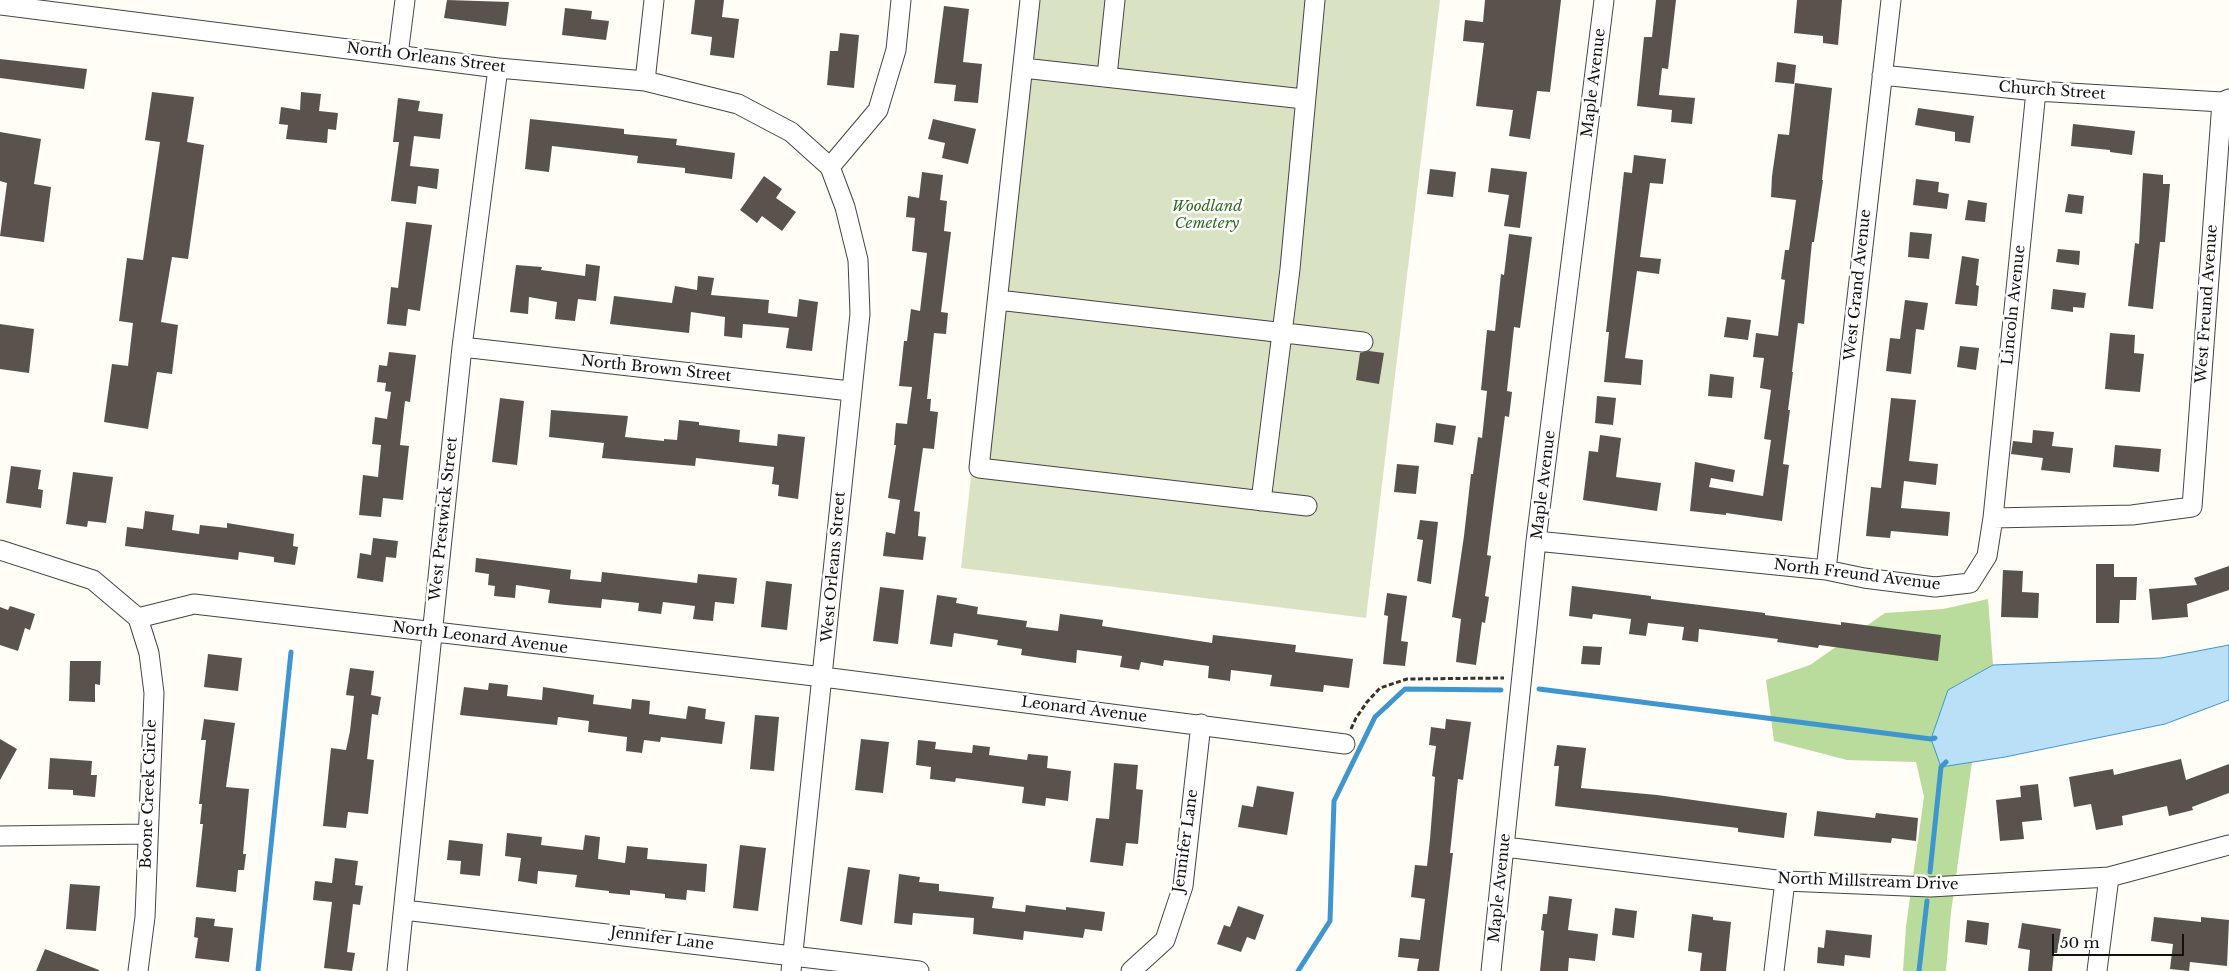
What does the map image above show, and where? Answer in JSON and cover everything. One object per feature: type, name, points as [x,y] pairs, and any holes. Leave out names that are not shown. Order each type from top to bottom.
[{"type":"street","points":[[398,55],[405,0]]},
{"type":"street","points":[[645,81],[654,0]]},
{"type":"street","points":[[830,167],[878,110],[896,50],[901,0]]},
{"type":"street","points":[[1030,0],[979,468],[1307,506]]},
{"type":"street","points":[[1107,76],[1115,0]]},
{"type":"street","points":[[1261,501],[1290,269],[1304,99],[1315,0]]},
{"type":"street","name":"Maple Avenue","points":[[1491,971],[1536,541],[1604,0]]},
{"type":"street","name":"West Grand Avenue","points":[[1826,570],[1891,0]]},
{"type":"street","name":"North Orleans Street","points":[[0,5],[498,68],[645,81],[738,104],[791,132],[830,167]]},
{"type":"street","name":"West Prestwick Street","points":[[397,971],[462,347],[498,68]]},
{"type":"street","points":[[1023,68],[1304,99]]},
{"type":"street","name":"Church Street","points":[[1882,75],[2036,91],[2226,100]]},
{"type":"street","name":"Lincoln Avenue","points":[[1993,518],[2036,91]]},
{"type":"street","name":"West Freund Avenue","points":[[1993,518],[2132,515],[2192,507],[2226,100]]},
{"type":"street","name":"West Orleans Street","points":[[792,963],[823,677],[850,391],[860,314],[858,260],[844,207],[830,167]]},
{"type":"street","points":[[998,300],[1363,342]]},
{"type":"street","name":"North Brown Street","points":[[462,347],[850,391]]},
{"type":"street","name":"North Freund Avenue","points":[[1536,541],[1826,570],[1864,578],[1935,587],[1970,582],[1987,556],[1993,518]]},
{"type":"street","points":[[0,550],[93,580],[138,618]]},
{"type":"street","name":"North Leonard Avenue","points":[[138,618],[194,604],[823,677]]},
{"type":"street","name":"Boone Creek Circle","points":[[138,618],[149,653],[154,693],[145,916],[138,971]]},
{"type":"street","name":"Leonard Avenue","points":[[823,677],[1201,724],[1345,744]]},
{"type":"street","name":"Jennifer Lane","points":[[1130,971],[1165,940],[1183,886],[1201,724]]},
{"type":"street","points":[[0,836],[147,834]]},
{"type":"street","name":"North Millstream Drive","points":[[1505,846],[1785,881],[1930,887],[2109,877],[2229,845]]},
{"type":"street","points":[[2097,971],[2109,877]]},
{"type":"street","points":[[1774,971],[1785,881]]},
{"type":"street","name":"Jennifer Lane","points":[[404,910],[792,963],[919,971]]},
{"type":"path","points":[[1345,744],[1356,718],[1380,688],[1407,679],[1522,678]]},
{"type":"green space","name":"Woodland Cemetery","points":[[1023,0],[1440,0],[1366,618],[961,568]]},
{"type":"green space","points":[[1988,599],[1993,665],[1948,690],[1941,767],[1972,762],[1951,912],[1946,971],[1903,971],[1906,926],[1924,797],[1916,762],[1847,760],[1774,741],[1766,680],[1810,665],[1885,613],[1943,609]]},
{"type":"water","points":[[2229,645],[2229,700],[2165,724],[2005,757],[1941,767],[1931,739],[1948,690],[1993,665],[2161,658]]},
{"type":"building","points":[[447,0],[509,2],[506,26],[444,18]]},
{"type":"building","points":[[695,0],[724,0],[722,17],[739,19],[734,58],[710,55],[712,37],[691,34]]},
{"type":"building","points":[[1485,0],[1561,0],[1550,92],[1537,91],[1530,139],[1509,136],[1513,110],[1476,106],[1484,43],[1463,41],[1465,20],[1483,22]]},
{"type":"building","points":[[1656,0],[1676,0],[1668,69],[1662,68],[1659,95],[1695,98],[1692,124],[1671,122],[1672,110],[1637,106],[1644,37],[1652,37]]},
{"type":"building","points":[[1797,0],[1842,0],[1838,45],[1823,43],[1823,36],[1794,33]]},
{"type":"building","points":[[944,6],[969,9],[963,62],[982,64],[978,103],[954,101],[956,85],[934,83]]},
{"type":"building","points":[[565,8],[592,11],[591,19],[609,21],[606,40],[562,35]]},
{"type":"building","points":[[840,33],[859,35],[854,88],[827,85],[830,51],[838,51]]},
{"type":"building","points":[[0,59],[87,69],[84,89],[0,78]]},
{"type":"building","points":[[1777,62],[1796,65],[1794,84],[1775,82]]},
{"type":"building","points":[[1795,83],[1832,88],[1823,180],[1814,242],[1812,242],[1804,324],[1798,323],[1792,372],[1788,410],[1790,410],[1783,464],[1789,465],[1782,521],[1726,513],[1726,515],[1690,511],[1695,462],[1735,470],[1733,482],[1711,478],[1709,487],[1763,496],[1771,440],[1764,439],[1771,390],[1760,388],[1764,358],[1753,357],[1756,333],[1778,336],[1785,280],[1781,279],[1785,250],[1789,250],[1796,200],[1771,197],[1772,176],[1778,134],[1789,135]]},
{"type":"building","points":[[152,92],[194,97],[187,142],[204,145],[188,259],[172,257],[161,322],[178,325],[172,374],[157,372],[148,429],[104,422],[112,364],[128,366],[133,323],[119,321],[127,258],[143,260],[160,142],[145,140]]},
{"type":"building","points":[[301,92],[321,94],[319,111],[338,113],[336,130],[328,129],[327,143],[286,139],[288,125],[279,124],[281,107],[300,110]]},
{"type":"building","points":[[398,98],[420,101],[418,111],[443,114],[440,139],[414,136],[410,166],[439,169],[437,189],[418,186],[416,204],[391,201],[399,142],[393,142]]},
{"type":"building","points":[[1918,108],[1974,116],[1970,143],[1955,141],[1955,132],[1915,125]]},
{"type":"building","points":[[530,119],[624,129],[624,134],[677,139],[676,145],[735,153],[732,179],[685,173],[685,168],[637,163],[638,156],[552,146],[549,172],[525,169]]},
{"type":"building","points":[[933,119],[976,129],[968,164],[942,158],[945,143],[928,139]]},
{"type":"building","points":[[2073,124],[2135,131],[2132,155],[2110,152],[2110,150],[2071,146]]},
{"type":"building","points":[[0,132],[41,139],[34,184],[51,187],[44,242],[0,236],[7,183],[0,181]]},
{"type":"building","points":[[1634,155],[1666,159],[1663,184],[1650,183],[1640,257],[1661,259],[1659,274],[1637,271],[1625,358],[1643,360],[1641,385],[1604,382],[1609,332],[1606,332],[1624,172],[1632,173]]},
{"type":"building","points":[[1491,168],[1527,172],[1520,228],[1504,226],[1509,195],[1488,192]]},
{"type":"building","points":[[1430,169],[1456,172],[1453,197],[1427,194]]},
{"type":"building","points":[[922,172],[943,175],[940,200],[947,201],[944,231],[951,232],[941,312],[948,313],[946,334],[934,333],[927,399],[931,399],[930,411],[938,412],[934,449],[923,448],[914,511],[920,512],[918,536],[926,537],[923,560],[883,556],[886,532],[895,534],[900,500],[888,498],[896,445],[894,445],[896,423],[907,424],[912,387],[899,386],[904,341],[907,341],[911,309],[920,311],[927,253],[912,251],[915,218],[906,217],[908,196],[919,198]]},
{"type":"building","points":[[2143,173],[2163,175],[2163,184],[2170,184],[2165,242],[2160,242],[2153,309],[2128,306],[2135,243],[2139,244]]},
{"type":"building","points":[[764,176],[782,189],[776,198],[796,212],[782,231],[762,216],[757,223],[740,210]]},
{"type":"building","points":[[1916,179],[1939,182],[1938,192],[1949,194],[1947,209],[1913,205]]},
{"type":"building","points":[[2068,194],[2084,196],[2082,214],[2065,212]]},
{"type":"building","points":[[1968,200],[1987,203],[1985,222],[1965,220]]},
{"type":"building","points":[[406,222],[432,225],[420,311],[408,309],[406,326],[387,324],[391,287],[398,288]]},
{"type":"building","points":[[1910,232],[1932,234],[1929,259],[1908,257]]},
{"type":"building","points":[[1509,234],[1532,237],[1520,328],[1514,327],[1507,391],[1512,392],[1509,417],[1505,416],[1487,555],[1491,556],[1485,596],[1489,597],[1485,623],[1482,622],[1476,665],[1456,662],[1461,619],[1452,617],[1471,474],[1473,474],[1478,437],[1482,438],[1487,391],[1481,390],[1487,330],[1495,331],[1501,274],[1504,275]]},
{"type":"building","points":[[2058,249],[2080,251],[2079,265],[2056,262]]},
{"type":"building","points":[[1962,256],[1979,259],[1976,285],[1979,286],[1977,306],[1955,304]]},
{"type":"building","points":[[586,264],[600,266],[596,301],[578,299],[575,321],[555,319],[557,302],[529,297],[528,314],[510,312],[516,265],[542,267],[541,270],[585,276]]},
{"type":"building","points":[[698,276],[714,278],[711,295],[769,300],[768,313],[797,317],[799,299],[818,302],[812,351],[786,348],[789,328],[743,324],[742,338],[724,336],[725,317],[691,312],[689,333],[610,324],[614,296],[672,303],[675,286],[697,290]]},
{"type":"building","points":[[2053,289],[2086,293],[2084,308],[2073,307],[2073,312],[2051,309]]},
{"type":"building","points":[[1905,300],[1928,303],[1924,330],[1916,329],[1911,374],[1886,371],[1890,338],[1900,339]]},
{"type":"building","points":[[1727,317],[1751,320],[1748,340],[1724,337]]},
{"type":"building","points":[[0,324],[34,329],[29,373],[0,369]]},
{"type":"building","points":[[2110,333],[2135,335],[2134,353],[2144,354],[2140,392],[2105,389]]},
{"type":"building","points":[[1960,346],[1979,348],[1976,370],[1957,367]]},
{"type":"building","points":[[1369,351],[1384,353],[1379,384],[1356,380],[1360,353]]},
{"type":"building","points":[[389,352],[416,355],[410,402],[405,401],[400,445],[409,446],[403,500],[383,498],[381,517],[359,515],[363,475],[378,477],[381,445],[372,444],[375,417],[387,419],[391,392],[385,391],[386,383],[377,382],[379,365],[387,366]]},
{"type":"building","points":[[1710,374],[1734,377],[1732,398],[1708,396]]},
{"type":"building","points":[[1597,396],[1616,398],[1613,425],[1595,423]]},
{"type":"building","points":[[500,398],[524,401],[517,465],[492,462]]},
{"type":"building","points":[[1891,398],[1916,400],[1909,461],[1938,464],[1936,485],[1904,481],[1901,508],[1950,512],[1948,536],[1891,531],[1890,538],[1866,536],[1871,487],[1881,488]]},
{"type":"building","points":[[551,410],[628,416],[625,437],[664,441],[664,439],[677,440],[679,420],[699,422],[699,425],[740,430],[739,442],[777,446],[778,434],[805,437],[798,499],[778,496],[779,485],[772,484],[774,467],[696,458],[695,466],[602,458],[604,443],[549,437]]},
{"type":"building","points":[[1436,423],[1456,426],[1453,445],[1434,442]]},
{"type":"building","points":[[2033,430],[2054,432],[2052,446],[2073,448],[2070,473],[2041,470],[2043,458],[2011,454],[2013,441],[2032,443]]},
{"type":"building","points":[[1600,435],[1621,438],[1616,477],[1661,483],[1657,511],[1583,500],[1589,451],[1598,452]]},
{"type":"building","points":[[2115,445],[2161,449],[2159,472],[2113,467]]},
{"type":"building","points":[[1397,464],[1419,466],[1416,494],[1394,492]]},
{"type":"building","points":[[11,466],[41,470],[38,489],[43,490],[41,508],[6,503]]},
{"type":"building","points":[[73,472],[113,477],[106,523],[88,521],[87,527],[66,524]]},
{"type":"building","points":[[145,511],[174,515],[172,530],[199,534],[200,525],[227,528],[227,523],[294,534],[293,546],[298,547],[295,565],[274,562],[274,557],[239,552],[238,560],[125,546],[127,527],[143,529]]},
{"type":"building","points":[[1420,520],[1438,522],[1431,584],[1417,581],[1423,540],[1417,539]]},
{"type":"building","points":[[373,538],[398,541],[396,558],[386,557],[383,582],[357,578],[360,553],[371,555]]},
{"type":"building","points":[[476,558],[571,570],[570,579],[601,582],[602,572],[697,583],[698,574],[737,578],[734,604],[715,602],[713,621],[693,619],[695,606],[663,602],[661,614],[638,611],[639,603],[602,599],[601,608],[548,603],[550,590],[516,585],[515,598],[494,596],[495,586],[488,585],[489,574],[475,572]]},
{"type":"building","points":[[2096,564],[2114,564],[2114,577],[2137,577],[2136,600],[2120,600],[2119,623],[2096,623]]},
{"type":"building","points":[[2229,566],[2229,590],[2187,604],[2188,617],[2152,620],[2149,589],[2197,585],[2194,578]]},
{"type":"building","points":[[2003,570],[2023,571],[2022,592],[2039,593],[2038,618],[2001,617]]},
{"type":"building","points":[[766,581],[792,584],[787,630],[761,627]]},
{"type":"building","points":[[1572,586],[1651,596],[1651,599],[1765,613],[1765,615],[1841,625],[1841,622],[1941,635],[1938,661],[1819,645],[1818,648],[1777,642],[1778,639],[1699,629],[1698,642],[1682,640],[1684,627],[1648,623],[1646,636],[1629,634],[1631,619],[1593,614],[1592,619],[1569,616]]},
{"type":"building","points":[[880,587],[904,590],[898,644],[873,641]]},
{"type":"building","points":[[1387,593],[1407,596],[1401,641],[1408,642],[1405,666],[1383,664],[1388,616],[1384,615]]},
{"type":"building","points":[[937,595],[957,598],[956,603],[978,607],[977,614],[1027,621],[1026,627],[1058,631],[1060,614],[1103,620],[1102,626],[1212,643],[1213,635],[1296,645],[1295,652],[1353,659],[1349,688],[1324,685],[1323,692],[1270,686],[1272,675],[1231,670],[1230,681],[1208,678],[1209,666],[1164,660],[1163,666],[1141,662],[1139,670],[1120,667],[1122,656],[1077,650],[1076,663],[1054,660],[1021,655],[1022,649],[997,645],[998,640],[954,633],[952,647],[930,644]]},
{"type":"building","points":[[10,606],[35,614],[30,630],[25,628],[18,651],[0,645],[0,607],[8,610]]},
{"type":"building","points":[[1583,646],[1602,647],[1600,665],[1581,664]]},
{"type":"building","points":[[208,654],[242,658],[238,691],[204,687]]},
{"type":"building","points":[[70,661],[101,661],[100,685],[95,684],[95,702],[69,701]]},
{"type":"building","points":[[350,668],[374,671],[371,695],[381,697],[378,715],[372,714],[367,759],[374,760],[368,814],[348,812],[346,828],[323,826],[331,748],[346,750],[350,731],[354,696],[346,695]]},
{"type":"building","points":[[489,683],[508,685],[507,696],[542,700],[543,687],[594,695],[593,704],[631,709],[632,699],[650,701],[649,714],[686,719],[688,706],[706,709],[705,719],[725,722],[722,744],[661,737],[660,742],[644,740],[642,753],[626,751],[627,737],[588,732],[589,721],[558,717],[557,725],[460,715],[464,687],[488,690]]},
{"type":"building","points":[[755,715],[779,717],[774,771],[750,769]]},
{"type":"building","points":[[204,719],[235,723],[226,787],[249,789],[243,854],[246,854],[244,870],[238,870],[236,892],[196,887],[203,824],[200,824],[202,804],[199,804],[206,740],[201,740]]},
{"type":"building","points":[[1446,719],[1471,722],[1463,780],[1458,779],[1450,853],[1453,853],[1439,971],[1417,971],[1419,959],[1398,957],[1400,938],[1420,940],[1425,899],[1411,897],[1415,865],[1427,866],[1435,777],[1432,776],[1436,746],[1429,745],[1431,727],[1445,729]]},
{"type":"building","points":[[0,739],[17,749],[0,780]]},
{"type":"building","points":[[861,739],[889,742],[883,793],[855,790]]},
{"type":"building","points":[[918,740],[936,742],[935,749],[972,753],[973,745],[990,747],[989,755],[1027,760],[1028,754],[1048,756],[1047,768],[1071,771],[1068,801],[1046,798],[1045,806],[1022,803],[1024,787],[956,778],[955,782],[930,779],[931,767],[916,765]]},
{"type":"building","points":[[1557,745],[1586,748],[1581,788],[1657,795],[1787,813],[1784,838],[1738,832],[1738,828],[1555,806],[1559,766],[1554,766]]},
{"type":"building","points":[[50,758],[92,761],[91,775],[97,775],[95,797],[73,795],[73,790],[48,789]]},
{"type":"building","points":[[2181,759],[2186,780],[2229,764],[2229,793],[2192,807],[2193,810],[2169,816],[2167,806],[2122,816],[2123,825],[2096,830],[2091,804],[2074,807],[2069,777],[2113,769],[2114,775]]},
{"type":"building","points":[[1114,763],[1138,765],[1136,789],[1143,790],[1138,844],[1126,843],[1123,866],[1090,862],[1096,818],[1109,819]]},
{"type":"building","points":[[2038,784],[2042,820],[2022,822],[2024,839],[2000,841],[1996,800],[2021,797],[2020,786]]},
{"type":"building","points":[[1257,786],[1294,792],[1287,835],[1238,827],[1242,805],[1253,807]]},
{"type":"building","points":[[1817,811],[1875,818],[1876,813],[1918,818],[1916,841],[1892,838],[1891,843],[1814,836]]},
{"type":"building","points":[[507,833],[542,837],[541,845],[583,850],[585,835],[600,837],[598,859],[625,863],[627,846],[648,848],[647,859],[707,864],[705,892],[687,890],[686,900],[665,898],[665,894],[630,890],[630,895],[609,893],[609,891],[575,887],[577,875],[538,871],[537,884],[518,881],[521,858],[505,856]]},
{"type":"building","points":[[449,840],[483,844],[480,876],[460,874],[461,861],[447,860]]},
{"type":"building","points":[[740,845],[766,848],[758,911],[733,908]]},
{"type":"building","points":[[335,858],[358,861],[355,885],[363,886],[360,905],[353,904],[347,952],[355,953],[352,971],[324,968],[332,902],[313,900],[315,881],[332,883]]},
{"type":"building","points":[[848,867],[870,870],[862,925],[840,921]]},
{"type":"building","points":[[899,874],[920,877],[919,882],[939,884],[939,891],[994,897],[992,908],[1025,912],[1026,905],[1066,910],[1066,907],[1105,912],[1102,931],[1085,929],[1083,938],[1024,931],[1023,940],[973,934],[974,918],[913,913],[912,925],[894,923]]},
{"type":"building","points":[[70,884],[100,886],[96,931],[66,929]]},
{"type":"building","points":[[1549,896],[1572,899],[1568,930],[1598,934],[1595,961],[1569,958],[1568,971],[1540,971],[1544,931],[1541,930],[1543,914],[1547,914]]},
{"type":"building","points":[[1238,906],[1264,915],[1255,940],[1247,937],[1241,952],[1217,944],[1224,925],[1230,927]]},
{"type":"building","points":[[1615,908],[1637,911],[1634,938],[1612,935]]},
{"type":"building","points":[[1692,914],[1713,917],[1713,920],[1731,922],[1726,971],[1700,971],[1702,953],[1688,951]]},
{"type":"building","points":[[196,917],[215,919],[214,926],[233,928],[229,962],[195,958],[198,938],[194,937]]},
{"type":"building","points":[[2154,917],[2201,922],[2201,917],[2229,920],[2227,966],[2190,962],[2189,971],[2170,969],[2173,944],[2151,941]]},
{"type":"building","points":[[1967,920],[1989,923],[1987,945],[1965,942]]},
{"type":"building","points":[[2022,923],[2061,929],[2057,953],[2054,953],[2052,971],[2028,971],[2030,950],[2018,948]]},
{"type":"building","points":[[1826,930],[1872,935],[1870,958],[1845,955],[1844,966],[1817,963],[1818,947],[1824,948]]},
{"type":"building","points":[[45,949],[99,970],[99,971],[36,971]]},
{"type":"waterway","points":[[258,971],[291,652]]},
{"type":"waterway","points":[[1298,971],[1330,921],[1334,801],[1375,717],[1405,689],[1501,690]]},
{"type":"waterway","points":[[1539,689],[1935,738]]},
{"type":"waterway","points":[[1930,872],[1941,767],[1946,762]]},
{"type":"waterway","points":[[1919,971],[1927,901]]}]
